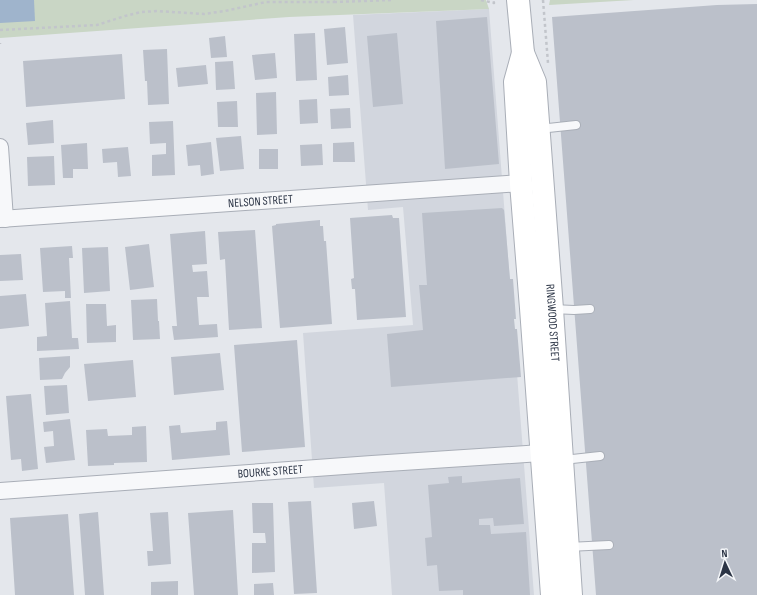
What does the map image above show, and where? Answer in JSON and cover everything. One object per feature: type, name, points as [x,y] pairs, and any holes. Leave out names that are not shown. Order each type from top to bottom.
[{"type":"main road","name":"RINGWOOD STREET","points":[[518,0],[523,53],[535,82],[538,129],[542,309],[541,453],[552,595]]},
{"type":"main road","name":"RINGWOOD STREET","points":[[523,53],[515,82],[521,183],[542,309],[557,471],[568,548],[571,595]]},
{"type":"street","points":[[0,147],[2,219]]},
{"type":"street","name":"NELSON STREET","points":[[2,219],[521,183]]},
{"type":"street","name":"BOURKE STREET","points":[[0,491],[541,453]]},
{"type":"lane","points":[[538,129],[576,125]]},
{"type":"lane","points":[[542,309],[590,309]]},
{"type":"lane","points":[[544,500],[557,471],[600,456]]},
{"type":"lane","points":[[568,548],[609,545]]},
{"type":"path","points":[[0,30],[97,25],[141,12],[157,11],[204,14],[266,2],[393,0]]},
{"type":"path","points":[[480,0],[494,2]]},
{"type":"shaded area","points":[[489,9],[534,595],[392,595],[384,483],[314,488],[303,333],[413,325],[403,207],[368,210],[353,15]]},
{"type":"green space","points":[[0,0],[486,0],[489,9],[289,17],[0,38]]},
{"type":"green space","points":[[550,0],[634,0],[549,5]]},
{"type":"water","points":[[0,0],[34,0],[35,21],[0,23]]},
{"type":"building","points":[[757,4],[757,595],[596,595],[552,17],[717,5]]},
{"type":"building","points":[[487,17],[499,164],[445,169],[436,21]]},
{"type":"building","points":[[345,27],[348,63],[327,65],[324,29]]},
{"type":"building","points":[[315,33],[317,80],[296,81],[294,34]]},
{"type":"building","points":[[397,33],[403,104],[373,107],[367,36]]},
{"type":"building","points":[[225,36],[227,57],[211,58],[209,38]]},
{"type":"building","points":[[167,49],[169,104],[148,105],[143,50]]},
{"type":"building","points":[[275,53],[277,78],[255,80],[252,55]]},
{"type":"building","points":[[122,54],[125,99],[26,107],[23,61]]},
{"type":"building","points":[[233,61],[235,89],[216,90],[215,62]]},
{"type":"building","points":[[206,65],[208,84],[178,87],[176,68]]},
{"type":"building","points":[[348,75],[349,95],[329,96],[328,77]]},
{"type":"building","points":[[276,92],[277,134],[257,135],[256,93]]},
{"type":"building","points":[[317,99],[318,123],[300,124],[299,100]]},
{"type":"building","points":[[237,101],[238,127],[218,127],[217,102]]},
{"type":"building","points":[[350,108],[351,128],[331,129],[330,109]]},
{"type":"building","points":[[53,120],[54,143],[28,145],[26,123]]},
{"type":"building","points":[[173,121],[175,175],[152,176],[152,155],[166,154],[166,143],[150,144],[149,122]]},
{"type":"building","points":[[241,136],[244,169],[220,171],[216,138]]},
{"type":"building","points":[[211,142],[214,174],[201,176],[200,165],[188,166],[186,145]]},
{"type":"building","points":[[354,142],[355,162],[333,162],[333,143]]},
{"type":"building","points":[[87,143],[88,169],[73,169],[73,178],[63,178],[61,145]]},
{"type":"building","points":[[322,144],[323,165],[301,166],[300,145]]},
{"type":"building","points":[[128,147],[131,176],[118,177],[117,162],[103,163],[102,149]]},
{"type":"building","points":[[259,149],[278,149],[278,169],[259,169]]},
{"type":"building","points":[[54,156],[55,185],[28,186],[27,157]]},
{"type":"building","points":[[502,208],[504,210],[510,279],[513,279],[516,319],[514,319],[515,329],[517,329],[521,377],[391,387],[387,334],[423,330],[419,285],[427,285],[422,213]]},
{"type":"building","points":[[392,215],[393,218],[399,218],[406,317],[357,320],[355,289],[352,289],[351,279],[354,278],[350,218]]},
{"type":"building","points":[[320,220],[320,226],[323,226],[324,241],[326,241],[332,324],[280,328],[272,226],[276,224]]},
{"type":"building","points":[[255,230],[262,328],[229,330],[225,259],[220,260],[218,232]]},
{"type":"building","points":[[205,231],[207,264],[192,265],[193,272],[207,271],[209,297],[197,297],[199,325],[217,324],[218,337],[174,340],[172,326],[177,326],[170,234]]},
{"type":"building","points":[[149,244],[154,287],[130,290],[125,247]]},
{"type":"building","points":[[72,246],[73,258],[69,258],[71,298],[65,298],[65,291],[43,292],[40,248]]},
{"type":"building","points":[[108,247],[110,291],[84,293],[82,248]]},
{"type":"building","points":[[21,254],[23,280],[0,281],[0,255]]},
{"type":"building","points":[[26,294],[29,326],[0,329],[0,296]]},
{"type":"building","points":[[157,299],[160,339],[133,340],[131,300]]},
{"type":"building","points":[[70,301],[72,338],[78,338],[79,349],[37,351],[37,337],[47,336],[45,303]]},
{"type":"building","points":[[86,304],[106,304],[107,326],[116,325],[116,342],[87,343]]},
{"type":"building","points":[[297,340],[305,447],[242,452],[234,345]]},
{"type":"building","points":[[220,353],[224,390],[174,395],[171,357]]},
{"type":"building","points":[[70,356],[70,367],[62,379],[40,380],[39,358]]},
{"type":"building","points":[[133,360],[136,397],[88,401],[84,364]]},
{"type":"building","points":[[67,385],[69,413],[46,415],[44,386]]},
{"type":"building","points":[[31,394],[38,469],[22,471],[21,459],[11,460],[6,396]]},
{"type":"building","points":[[70,419],[75,460],[46,463],[44,447],[54,446],[53,431],[44,432],[43,422]]},
{"type":"building","points":[[227,421],[230,455],[172,460],[169,426],[180,425],[181,433],[216,430],[216,422]]},
{"type":"building","points":[[146,426],[147,462],[114,463],[114,465],[88,466],[86,430],[107,429],[108,436],[132,435],[132,427]]},
{"type":"building","points":[[462,476],[462,483],[520,478],[524,524],[494,526],[493,518],[479,519],[479,525],[490,525],[491,534],[526,532],[530,595],[463,595],[463,590],[439,591],[437,565],[427,566],[425,538],[432,537],[428,485],[449,483],[448,477]]},
{"type":"building","points":[[311,501],[317,593],[294,594],[288,502]]},
{"type":"building","points":[[374,501],[377,526],[354,529],[352,503]]},
{"type":"building","points":[[252,503],[273,503],[275,572],[252,573],[252,543],[266,543],[265,533],[253,533]]},
{"type":"building","points":[[233,510],[238,595],[194,595],[188,513]]},
{"type":"building","points":[[98,512],[104,595],[85,595],[79,514]]},
{"type":"building","points":[[168,512],[171,564],[148,566],[147,551],[153,551],[150,513]]},
{"type":"building","points":[[68,514],[74,595],[15,595],[10,518]]},
{"type":"building","points":[[178,581],[178,595],[151,595],[151,582]]},
{"type":"building","points":[[273,583],[274,595],[254,595],[254,584]]}]
